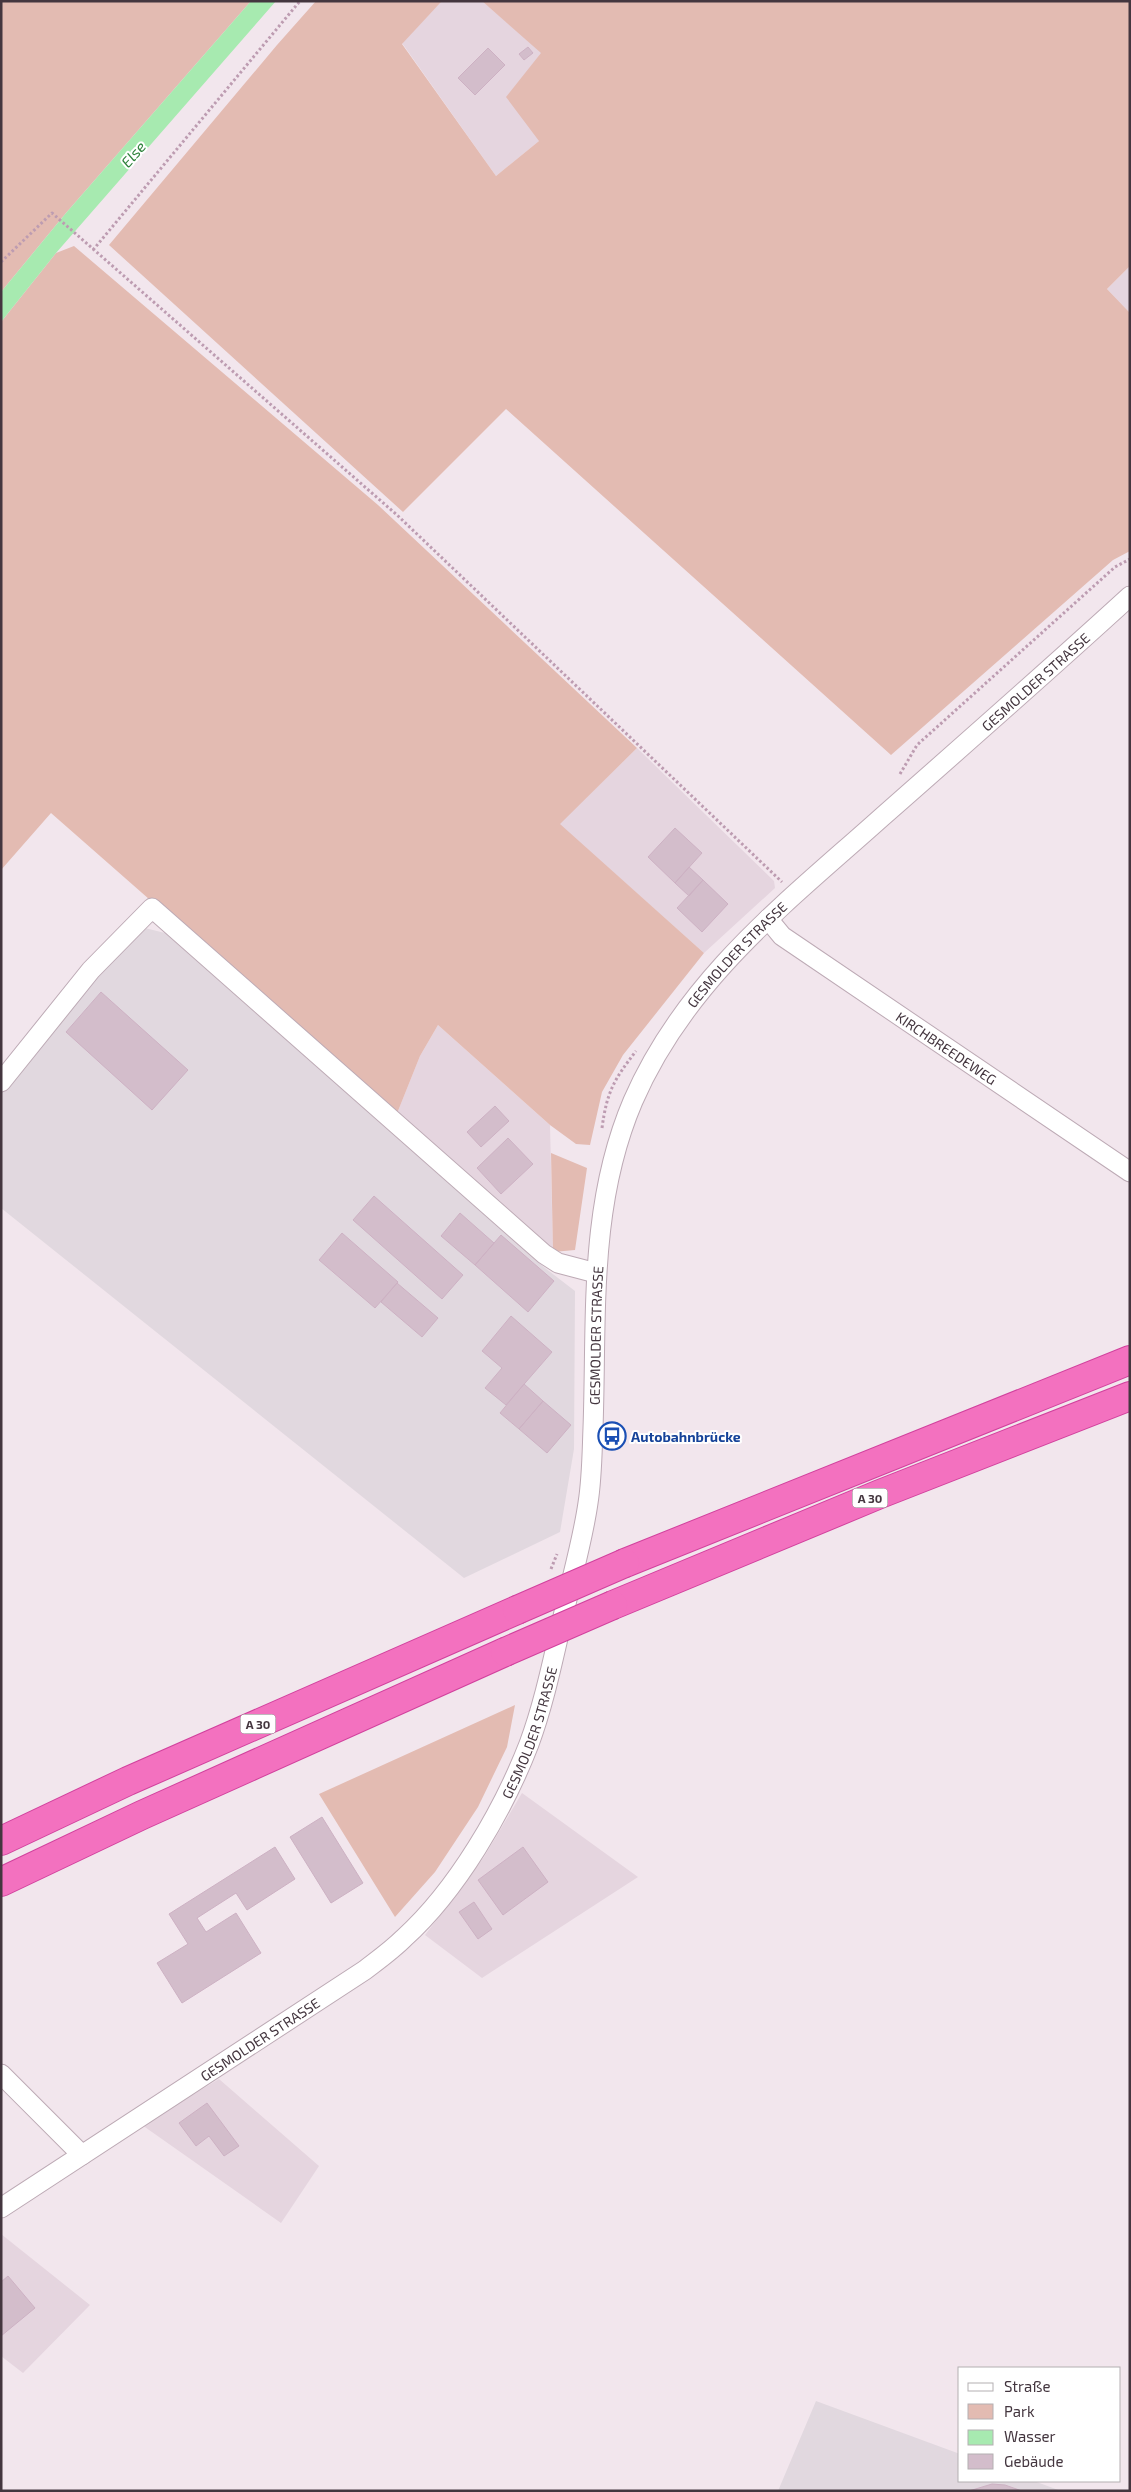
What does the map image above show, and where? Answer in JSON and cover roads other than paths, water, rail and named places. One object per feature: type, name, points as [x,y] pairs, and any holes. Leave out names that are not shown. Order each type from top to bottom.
[{"type":"highway","name":"A 30","points":[[1,1840],[128,1781],[625,1563],[1130,1360]]},
{"type":"highway","name":"A 30","points":[[1,1882],[142,1814],[613,1605],[880,1494],[1130,1396]]},
{"type":"street","name":"GESMOLDER STRASSE","points":[[1,2208],[365,1970],[406,1937],[440,1899],[469,1858],[493,1818],[529,1743],[546,1690],[585,1521],[590,1482],[593,1427],[596,1273],[601,1218],[612,1164],[631,1105],[648,1070],[686,1010],[721,965],[793,896],[1130,596]]},
{"type":"street","points":[[1,1082],[91,970],[152,908],[544,1254],[558,1263],[596,1273]]},
{"type":"street","name":"KIRCHBREEDEWEG","points":[[768,919],[782,936],[1130,1172]]},
{"type":"street","points":[[1,2074],[82,2155]]},
{"type":"water","name":"Else","points":[[251,1],[276,1],[56,253],[1,322],[1,292],[66,213]]},
{"type":"place","name":"Autobahnbrücke","points":[[612,1436]]}]
